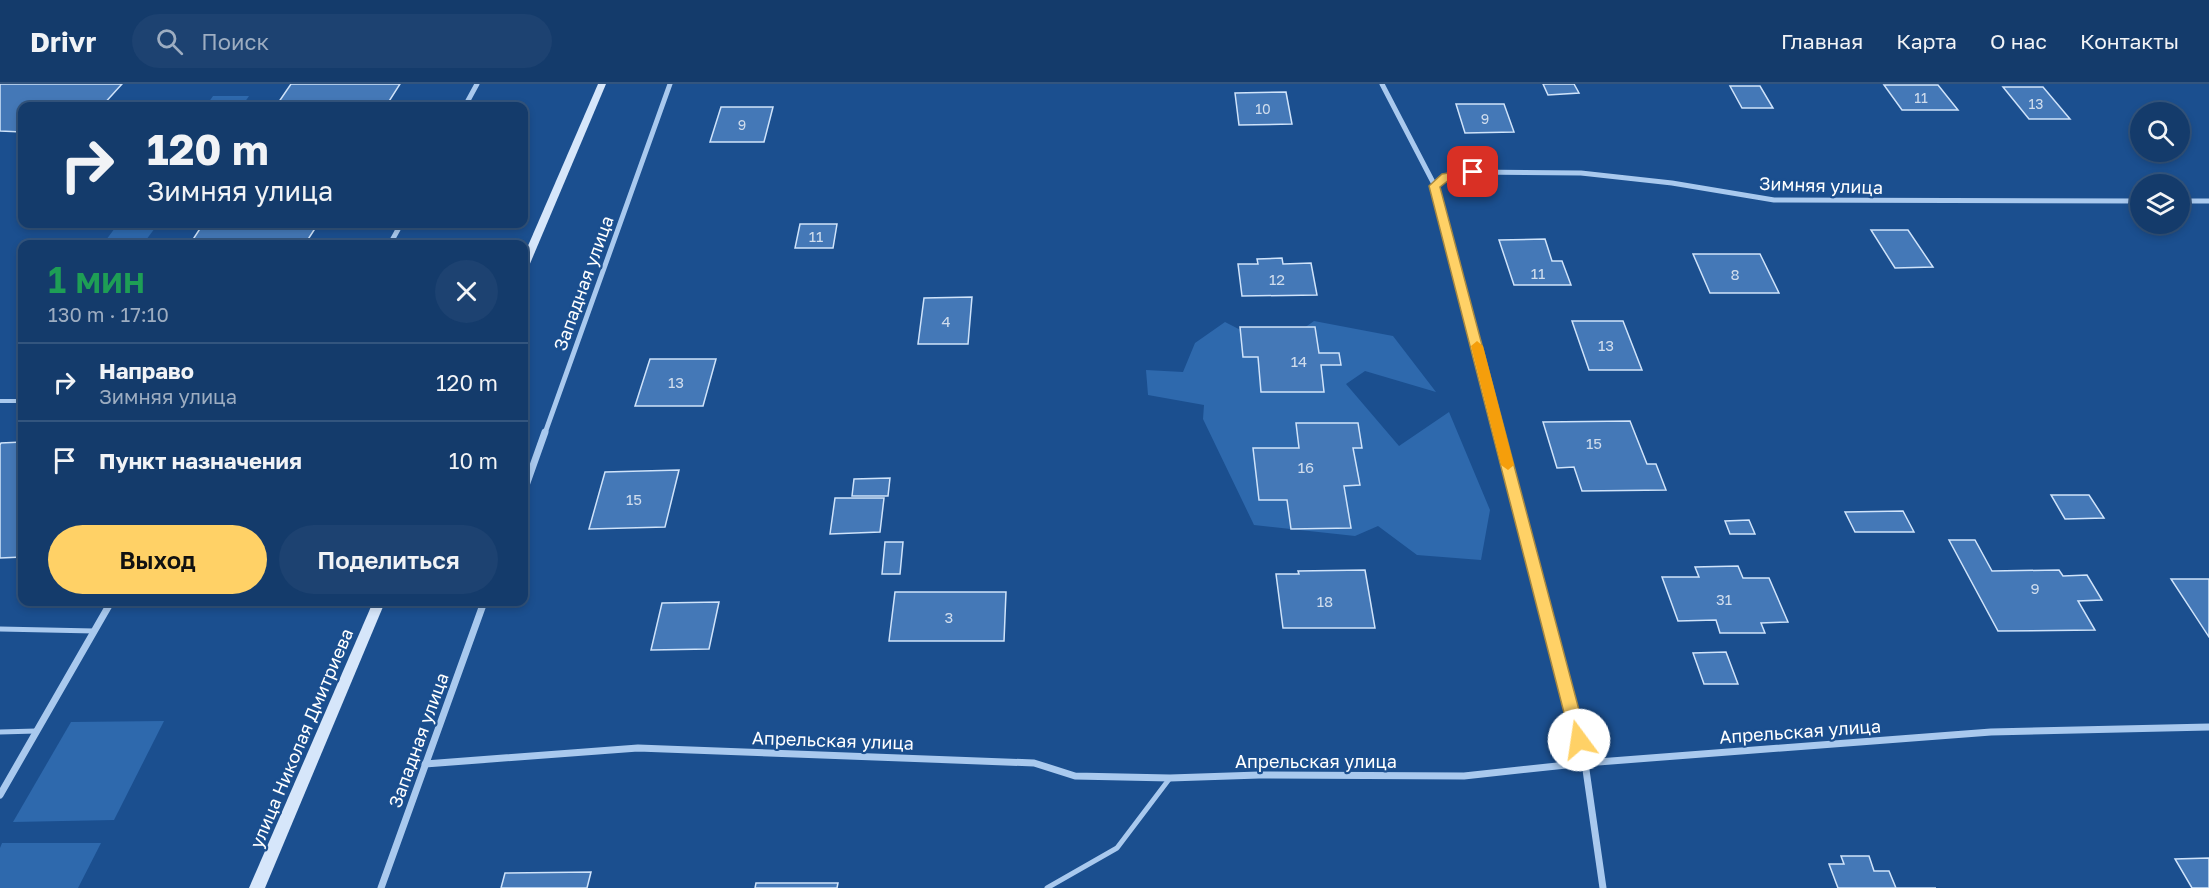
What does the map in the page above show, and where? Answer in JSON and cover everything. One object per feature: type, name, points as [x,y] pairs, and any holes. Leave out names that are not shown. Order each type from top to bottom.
[{"type":"main road","points":[[528,257],[602,84]]},
{"type":"main road","name":"улица Николая Дмитриева","points":[[257,888],[377,606]]},
{"type":"street","points":[[467,102],[477,84]]},
{"type":"street","name":"Западная улица","points":[[528,480],[670,84]]},
{"type":"street","points":[[1382,84],[1435,186],[1585,763],[1603,888]]},
{"type":"street","name":"Зимняя улица","points":[[1435,186],[1446,177],[1473,172],[1581,173],[1672,183],[1774,200],[2130,201]]},
{"type":"street","points":[[2190,201],[2209,201]]},
{"type":"street","points":[[0,795],[109,606]]},
{"type":"street","name":"Западная улица","points":[[381,888],[483,606]]},
{"type":"street","name":"Апрельская улица","points":[[425,764],[638,748],[1034,763],[1075,776],[1170,778],[1259,775],[1464,776],[1585,763],[1991,732],[2209,726]]},
{"type":"lane","points":[[0,401],[18,401]]},
{"type":"lane","points":[[0,629],[94,631]]},
{"type":"lane","points":[[0,732],[36,731]]},
{"type":"lane","points":[[1047,888],[1117,848],[1170,778]]},
{"type":"shaded area","points":[[213,96],[249,96],[245,102],[209,102]]},
{"type":"shaded area","points":[[115,228],[155,228],[146,240],[106,240]]},
{"type":"shaded area","points":[[1314,321],[1393,336],[1436,392],[1365,371],[1346,384],[1399,446],[1449,412],[1490,510],[1481,560],[1417,555],[1378,526],[1355,536],[1254,525],[1203,419],[1204,405],[1148,395],[1146,370],[1183,372],[1195,343],[1225,322],[1276,348]]},
{"type":"shaded area","points":[[164,721],[114,820],[13,822],[71,722]]},
{"type":"shaded area","points":[[2,843],[101,843],[78,888],[0,888]]},
{"type":"building","points":[[0,84],[122,84],[106,102],[18,102],[18,132],[0,131]]},
{"type":"building","points":[[291,84],[400,84],[389,102],[279,102]]},
{"type":"building","points":[[1543,84],[1574,84],[1579,93],[1548,95]]},
{"type":"building","points":[[1884,85],[1938,85],[1958,110],[1902,110]]},
{"type":"building","points":[[1730,86],[1760,86],[1773,108],[1742,108]]},
{"type":"building","points":[[2003,87],[2043,87],[2070,119],[2029,119]]},
{"type":"building","points":[[1286,92],[1292,124],[1239,125],[1235,93]]},
{"type":"building","points":[[1456,104],[1504,104],[1514,132],[1465,133]]},
{"type":"building","points":[[721,107],[773,107],[764,142],[710,142]]},
{"type":"building","points":[[800,224],[837,224],[833,248],[795,248]]},
{"type":"building","points":[[200,228],[315,228],[308,240],[193,240]]},
{"type":"building","points":[[1871,230],[1908,230],[1933,267],[1895,268]]},
{"type":"building","points":[[1545,239],[1552,261],[1562,261],[1571,285],[1514,285],[1499,240]]},
{"type":"building","points":[[1693,254],[1760,254],[1779,293],[1710,293]]},
{"type":"building","points":[[1282,258],[1283,264],[1311,263],[1317,295],[1242,296],[1238,264],[1258,264],[1257,259]]},
{"type":"building","points":[[972,297],[968,344],[918,344],[924,298]]},
{"type":"building","points":[[1572,321],[1623,321],[1642,370],[1589,370]]},
{"type":"building","points":[[1240,327],[1315,327],[1319,353],[1339,353],[1341,365],[1321,365],[1324,392],[1261,392],[1258,357],[1243,357]]},
{"type":"building","points":[[650,359],[716,359],[703,406],[635,406]]},
{"type":"building","points":[[1630,421],[1647,464],[1656,464],[1666,490],[1582,491],[1574,467],[1557,468],[1543,422]]},
{"type":"building","points":[[1296,423],[1358,423],[1362,448],[1353,448],[1360,485],[1344,486],[1351,528],[1291,529],[1287,500],[1259,500],[1253,448],[1299,448]]},
{"type":"building","points":[[18,442],[18,557],[0,558],[1,443]]},
{"type":"building","points":[[679,470],[665,527],[589,529],[605,472]]},
{"type":"building","points":[[890,478],[888,496],[852,496],[854,479]]},
{"type":"building","points":[[2051,495],[2089,495],[2104,518],[2065,519]]},
{"type":"building","points":[[835,498],[884,498],[880,532],[830,534]]},
{"type":"building","points":[[1903,511],[1914,532],[1855,532],[1845,512]]},
{"type":"building","points":[[1749,520],[1755,534],[1730,534],[1725,521]]},
{"type":"building","points":[[1949,540],[1975,540],[1992,571],[2059,570],[2063,576],[2087,575],[2102,600],[2078,601],[2095,630],[1998,631]]},
{"type":"building","points":[[885,542],[903,542],[900,574],[882,574]]},
{"type":"building","points":[[1738,566],[1743,578],[1769,578],[1788,622],[1761,623],[1765,633],[1720,633],[1716,620],[1678,621],[1662,577],[1699,577],[1695,567]]},
{"type":"building","points":[[1365,570],[1375,628],[1283,628],[1276,574],[1299,574],[1298,571]]},
{"type":"building","points":[[2171,579],[2209,579],[2209,637]]},
{"type":"building","points":[[895,592],[1006,592],[1004,641],[889,641]]},
{"type":"building","points":[[719,602],[709,649],[651,650],[662,603]]},
{"type":"building","points":[[1726,652],[1738,684],[1704,684],[1693,653]]},
{"type":"building","points":[[1841,856],[1869,856],[1874,871],[1889,871],[1896,888],[1838,888],[1829,864],[1844,864]]},
{"type":"building","points":[[2209,858],[2209,888],[2192,888],[2175,859]]},
{"type":"building","points":[[591,872],[587,888],[501,888],[505,873]]},
{"type":"building","points":[[756,883],[838,883],[837,888],[755,888]]},
{"type":"slow traffic","points":[[1477,346],[1508,465]]},
{"type":"route","points":[[1473,172],[1446,177],[1435,186],[1579,740]]}]
